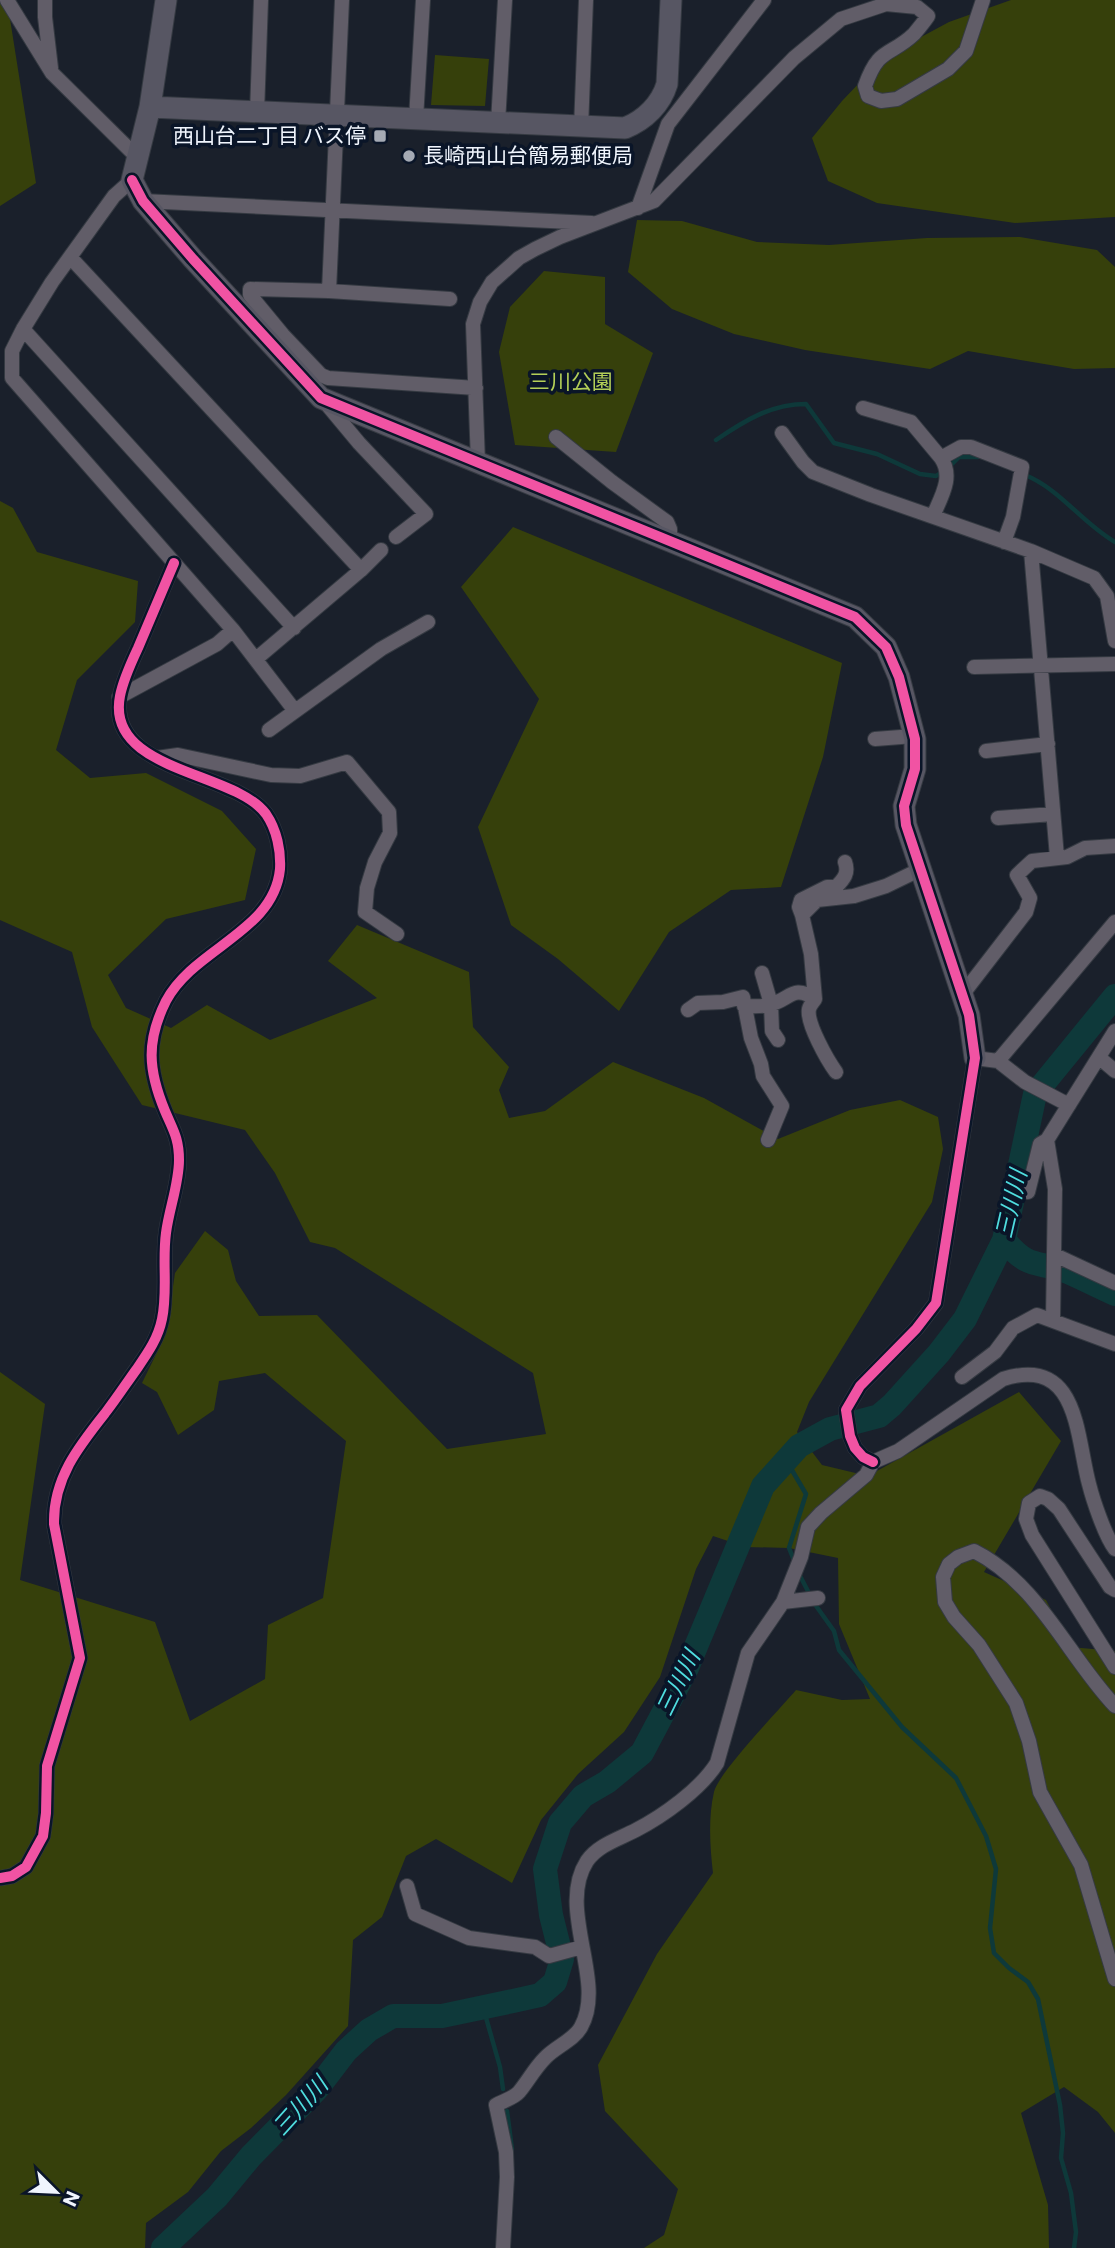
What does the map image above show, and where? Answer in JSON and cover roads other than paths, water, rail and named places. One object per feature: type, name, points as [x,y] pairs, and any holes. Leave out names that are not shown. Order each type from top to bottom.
[{"type":"street","points":[[7,0],[52,73],[137,157]]},
{"type":"street","points":[[45,0],[52,73]]},
{"type":"street","points":[[166,0],[150,107],[132,180],[114,196],[52,282],[23,329],[12,351],[12,378],[233,630],[295,711]]},
{"type":"street","points":[[257,113],[261,0]]},
{"type":"street","points":[[329,291],[342,0]]},
{"type":"street","points":[[416,119],[424,0]]},
{"type":"street","points":[[498,124],[505,0]]},
{"type":"street","points":[[581,128],[586,0]]},
{"type":"street","points":[[150,107],[625,128],[634,125],[653,109],[664,94],[667,84],[671,0]]},
{"type":"street","points":[[478,463],[473,324],[480,302],[492,282],[506,269],[527,254],[560,237],[654,201],[794,58],[841,19],[886,4],[917,7],[928,16],[913,35],[883,54],[872,67],[865,86],[869,96],[881,101],[897,99],[948,69],[966,51],[983,0]]},
{"type":"street","points":[[638,208],[668,124],[760,2]]},
{"type":"street","points":[[653,109],[668,124]]},
{"type":"street","points":[[132,180],[143,201],[193,259],[426,514],[396,537]]},
{"type":"street","points":[[143,201],[597,223]]},
{"type":"street","points":[[71,258],[361,570]]},
{"type":"street","points":[[450,299],[250,289],[250,295],[283,335],[328,378],[476,388]]},
{"type":"street","points":[[23,329],[294,628]]},
{"type":"street","points":[[321,398],[855,617],[886,647],[899,677],[914,736],[915,769],[904,806],[906,825],[969,1015],[975,1058],[936,1303],[916,1329],[860,1386],[846,1410],[855,1448],[863,1457],[873,1462]]},
{"type":"street","points":[[863,408],[911,422],[945,467]]},
{"type":"street","points":[[782,433],[813,472],[1031,551],[1094,578],[1107,596],[1115,641]]},
{"type":"street","points":[[556,437],[611,482],[667,522],[670,541]]},
{"type":"street","points":[[933,516],[945,467],[961,447],[971,447],[1023,467],[1004,542]]},
{"type":"street","points":[[256,659],[381,550]]},
{"type":"street","points":[[1031,551],[1057,857]]},
{"type":"street","points":[[0,1878],[26,1867],[43,1836],[47,1766],[80,1658],[54,1524],[54,1508],[63,1473],[76,1450],[108,1410],[152,1346],[163,1318],[166,1235],[179,1162],[177,1134],[154,1078],[150,1048],[167,999],[205,956],[254,920],[267,905],[276,887],[279,869],[279,847],[265,814],[240,795],[155,758],[135,744],[119,716],[119,697],[174,563]]},
{"type":"street","points":[[269,730],[381,649],[428,622]]},
{"type":"street","points":[[119,697],[218,644],[233,630]]},
{"type":"street","points":[[974,667],[1115,664]]},
{"type":"street","points":[[875,739],[914,736]]},
{"type":"street","points":[[986,751],[1048,744]]},
{"type":"street","points":[[155,758],[178,755],[271,775],[300,776],[347,762],[389,812],[390,833],[371,875],[365,912],[397,934]]},
{"type":"street","points":[[998,818],[1053,814]]},
{"type":"street","points":[[962,995],[1026,912],[1030,898],[1017,875],[1032,861],[1067,858],[1085,848],[1115,846]]},
{"type":"street","points":[[836,1072],[827,1060],[811,1026],[809,1008],[815,999],[811,954],[799,907],[801,900],[827,887],[836,887],[843,880],[847,868],[845,862]]},
{"type":"street","points":[[802,915],[817,900],[854,896],[886,886],[919,870]]},
{"type":"street","points":[[998,1061],[1115,922]]},
{"type":"street","points":[[761,973],[771,1004],[772,1031],[778,1040]]},
{"type":"street","points":[[744,1006],[771,1004],[797,991],[804,991],[815,999]]},
{"type":"street","points":[[688,1010],[698,1003],[723,1002],[743,997],[762,1076],[782,1106],[768,1140]]},
{"type":"street","points":[[1028,1192],[1040,1144],[1047,1140],[1115,1031]]},
{"type":"street","points":[[1097,1063],[1115,1052]]},
{"type":"street","points":[[975,1058],[998,1061],[1025,1082],[1069,1105]]},
{"type":"street","points":[[1097,1063],[1115,1072]]},
{"type":"street","points":[[1047,1140],[1055,1189],[1053,1320]]},
{"type":"street","points":[[1055,1258],[1115,1283]]},
{"type":"street","points":[[962,1377],[995,1352],[1013,1328],[1037,1315],[1115,1344]]},
{"type":"street","points":[[503,2248],[506,2152],[496,2105],[517,2094],[546,2057],[580,2030],[588,2011],[589,1993],[578,1948],[577,1903],[578,1884],[585,1865],[593,1852],[639,1828],[708,1778],[717,1763],[748,1653],[783,1602],[801,1557],[808,1527],[866,1475],[873,1462],[898,1451],[1003,1379],[1035,1374],[1055,1384],[1069,1400],[1079,1428],[1089,1484],[1115,1549]]},
{"type":"street","points":[[1115,1590],[1110,1587],[1059,1509],[1040,1496],[1029,1503],[1027,1519],[1032,1535],[1115,1667]]},
{"type":"street","points":[[1115,1706],[1099,1689],[1038,1605],[1003,1568],[974,1551],[949,1564],[943,1577],[945,1602],[954,1617],[979,1645],[1016,1703],[1029,1741],[1040,1792],[1081,1864],[1115,1979]]},
{"type":"street","points":[[783,1602],[818,1598]]},
{"type":"street","points":[[407,1886],[415,1914],[469,1938],[535,1947],[549,1956],[578,1948]]},
{"type":"waterway","points":[[716,440],[770,410],[806,404],[834,443],[877,454],[920,474],[936,476],[942,472]]},
{"type":"waterway","points":[[949,467],[959,457],[978,457]]},
{"type":"waterway","points":[[1025,475],[1060,497],[1115,542]]},
{"type":"waterway","name":"三川川","points":[[163,2248],[217,2197],[251,2156],[317,2089],[346,2051],[369,2030],[393,2016],[442,2016],[540,1995],[555,1982],[562,1959],[551,1915],[545,1869],[560,1823],[583,1796],[607,1782],[642,1753],[687,1668],[763,1486],[799,1446],[830,1429],[879,1416],[939,1353],[965,1319],[1004,1240],[1035,1094],[1115,996]]},
{"type":"waterway","points":[[1004,1240],[1028,1261],[1068,1272],[1115,1294]]},
{"type":"waterway","points":[[786,1460],[806,1494],[789,1548],[795,1563]]},
{"type":"waterway","points":[[798,1572],[810,1595]]},
{"type":"waterway","points":[[814,1603],[834,1631],[839,1650],[902,1727],[956,1778],[986,1836],[996,1869],[990,1928],[994,1953],[1028,1982],[1038,1999],[1060,2105],[1063,2133],[1061,2158],[1071,2193],[1076,2232],[1074,2248]]},
{"type":"waterway","points":[[483,2007],[500,2067],[503,2089]]},
{"type":"waterway","points":[[507,2111],[512,2149]]},
{"type":"place","name":"西山台二丁目 バス停","points":[[380,136]]},
{"type":"place","name":"長崎西山台簡易郵便局","points":[[409,156]]},
{"type":"park label","name":"三川公園","points":[[571,382]]}]
